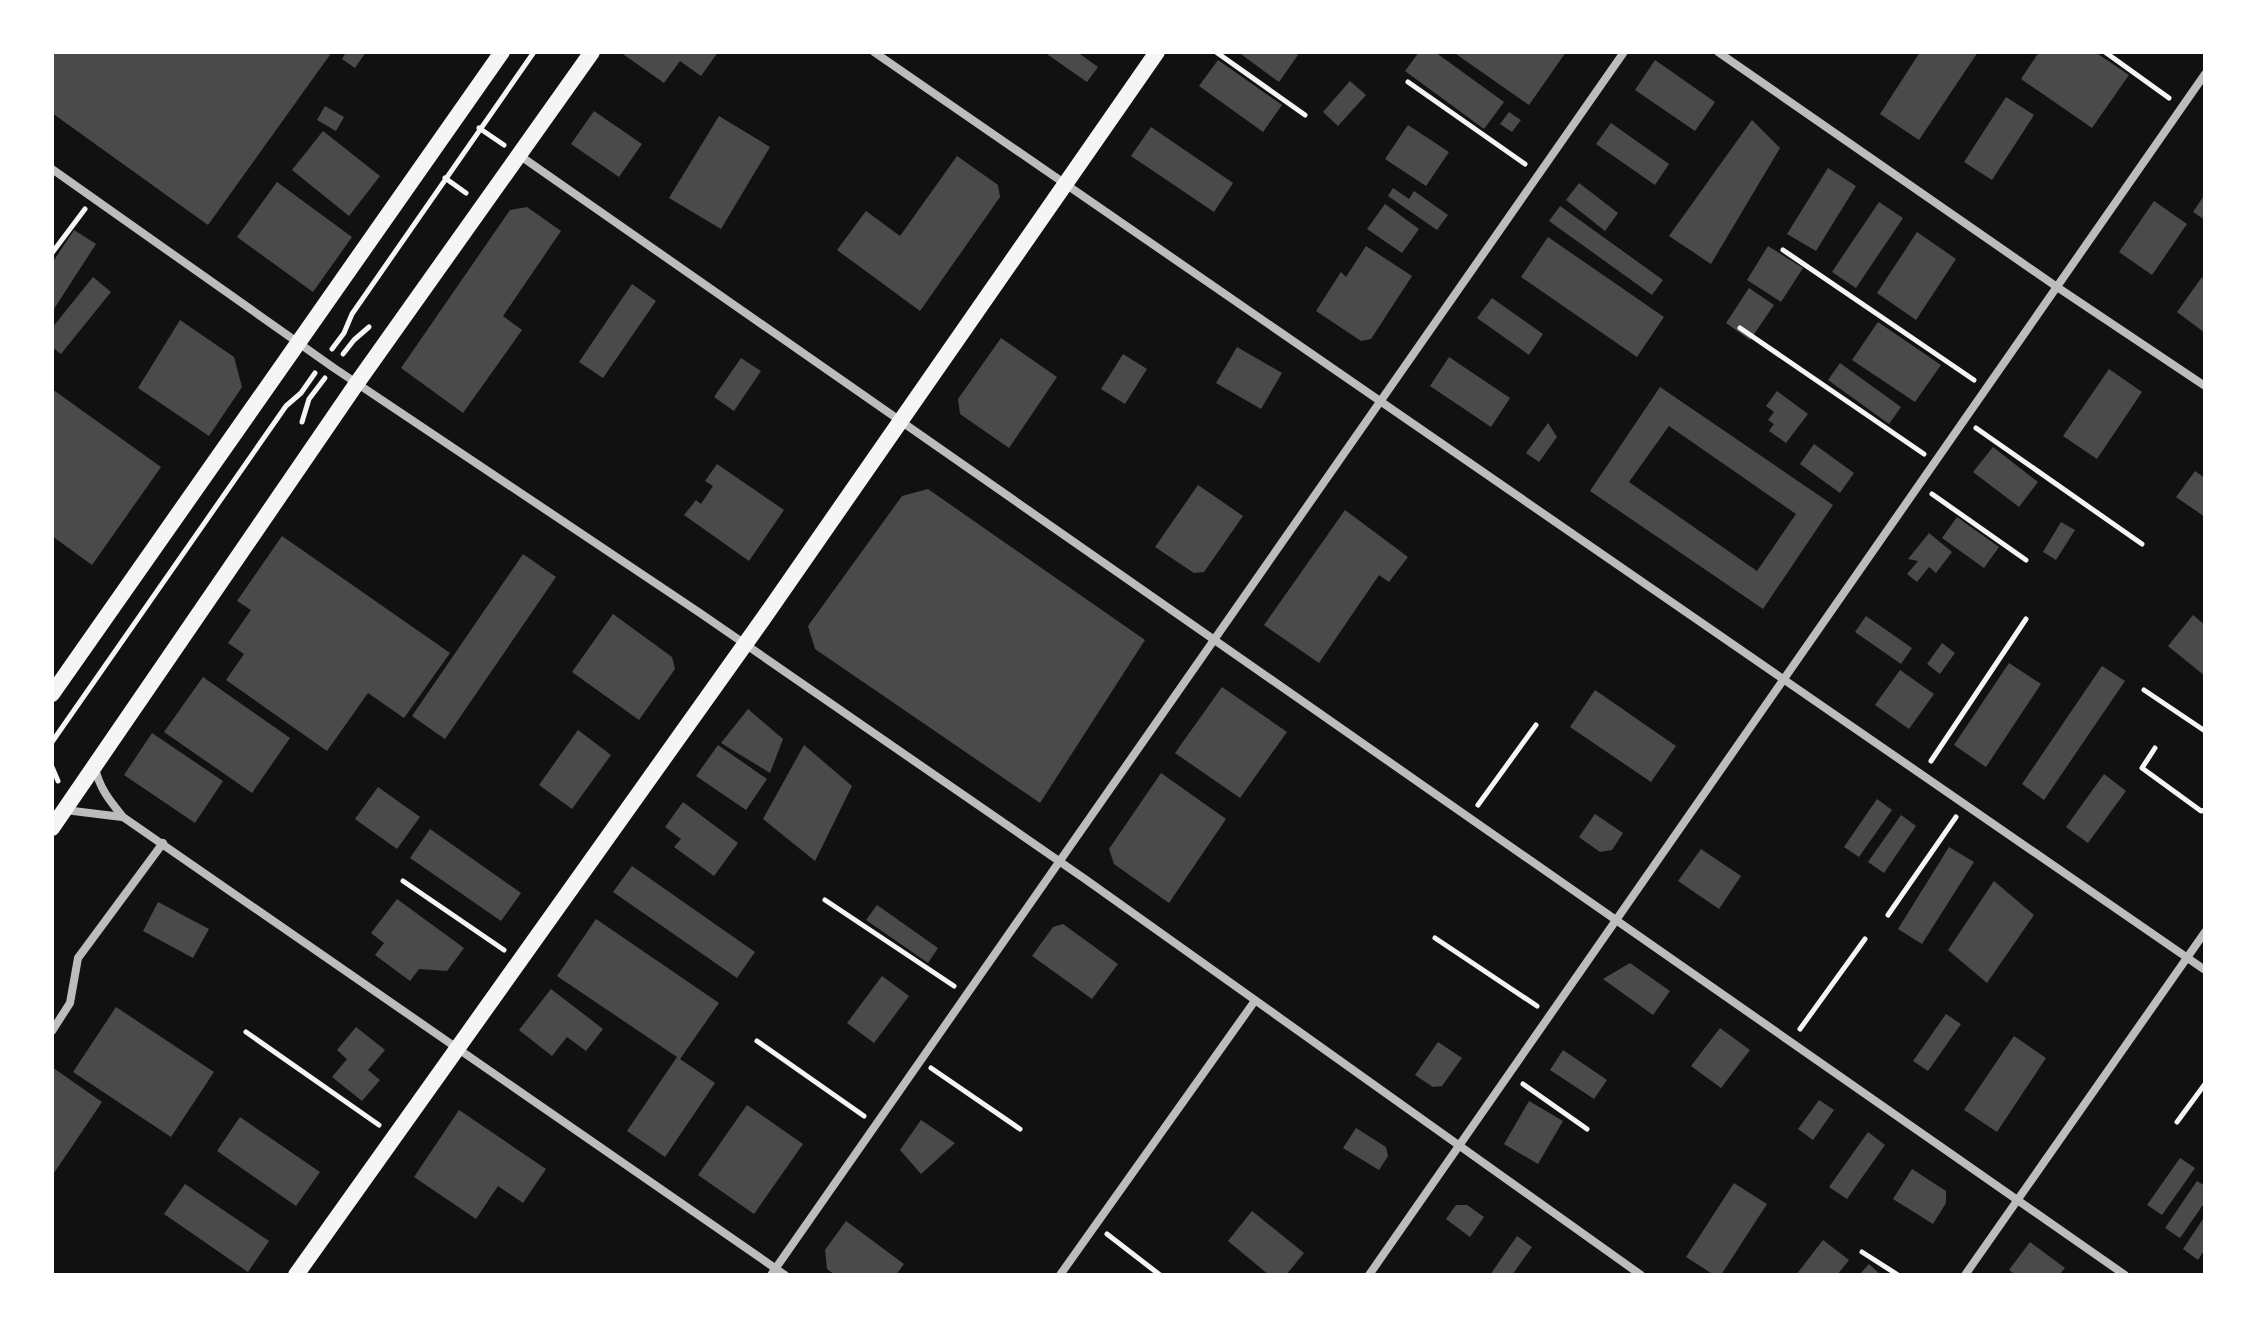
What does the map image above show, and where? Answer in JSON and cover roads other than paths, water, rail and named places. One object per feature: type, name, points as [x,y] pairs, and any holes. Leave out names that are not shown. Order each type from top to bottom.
[{"type":"main road","points":[[52,694],[502,52]]},
{"type":"main road","points":[[52,828],[58,811],[95,766],[357,383],[592,52]]},
{"type":"main road","points":[[296,1275],[745,644],[1157,52]]},
{"type":"street","points":[[874,52],[2205,970]]},
{"type":"street","points":[[773,1272],[1624,52]]},
{"type":"street","points":[[1718,52],[2205,386]]},
{"type":"street","points":[[1369,1275],[2205,74]]},
{"type":"street","points":[[519,155],[2125,1275]]},
{"type":"street","points":[[52,169],[323,361],[745,644],[1059,862],[1641,1275]]},
{"type":"street","points":[[95,766],[106,797],[123,817],[460,1048],[773,1272],[785,1275]]},
{"type":"street","points":[[58,811],[123,817]]},
{"type":"street","points":[[52,1031],[70,1003],[78,958],[163,843]]},
{"type":"street","points":[[1965,1275],[2205,932]]},
{"type":"street","points":[[1060,1275],[1254,1002]]}]
